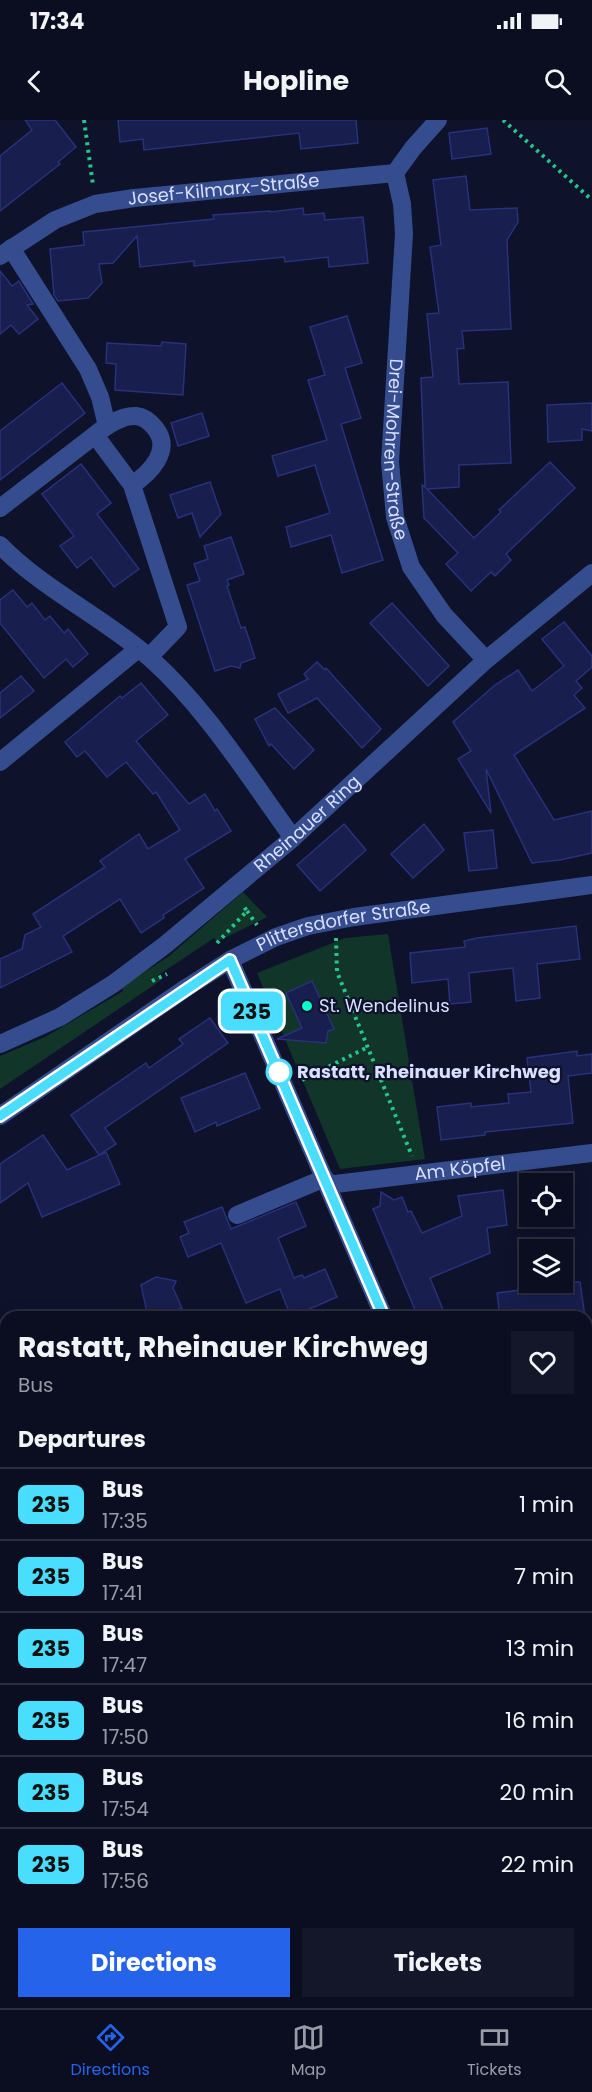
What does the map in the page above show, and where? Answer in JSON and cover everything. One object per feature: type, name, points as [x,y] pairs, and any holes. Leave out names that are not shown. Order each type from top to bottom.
[{"type":"street","points":[[395,173],[438,120]]},
{"type":"street","name":"Josef-Kilmarx-Straße","points":[[6,252],[55,220],[95,204],[134,198],[395,173]]},
{"type":"street","name":"Drei-Mohren-Straße","points":[[395,173],[402,204],[404,234],[390,462],[394,517],[411,567],[444,615],[486,660]]},
{"type":"street","points":[[0,762],[178,627],[132,485],[101,431],[100,397],[88,369],[6,252]]},
{"type":"street","points":[[0,508],[101,431],[120,419],[137,416],[150,422],[159,433],[162,448],[155,464],[144,477],[132,485]]},
{"type":"street","points":[[0,545],[27,569],[143,653],[178,684],[209,722],[293,838]]},
{"type":"street","name":"Rheinauer Ring","points":[[0,1044],[60,1017],[113,984],[165,945],[293,838],[486,660],[591,577]]},
{"type":"street","name":"Plittersdorfer Straße","points":[[0,1116],[230,960],[276,937],[335,920],[592,885]]},
{"type":"street","points":[[230,960],[381,1311]]},
{"type":"street","name":"Am Köpfel","points":[[237,1215],[326,1181],[414,1174],[592,1153]]},
{"type":"path","points":[[84,120],[95,204]]},
{"type":"path","points":[[503,120],[592,200]]},
{"type":"path","points":[[233,889],[256,922]]},
{"type":"path","points":[[217,942],[247,911]]},
{"type":"path","points":[[335,920],[337,972],[412,1156],[414,1174]]},
{"type":"path","points":[[286,1089],[368,1047]]},
{"type":"green space","points":[[243,892],[267,917],[217,942],[214,938],[157,976],[160,981],[0,1089],[0,1056],[45,1037],[123,991],[122,987],[169,956]]},
{"type":"green space","points":[[388,934],[425,1159],[340,1169],[257,973],[345,938]]},
{"type":"building","points":[[25,120],[55,120],[76,147],[58,162],[60,164],[0,211],[0,156],[32,130]]},
{"type":"building","points":[[118,120],[356,120],[358,143],[301,149],[299,133],[144,150],[143,139],[120,142]]},
{"type":"building","points":[[487,128],[491,154],[452,159],[449,133]]},
{"type":"building","points":[[466,176],[470,210],[517,208],[518,222],[507,240],[511,329],[462,331],[464,348],[457,349],[459,384],[508,382],[511,463],[459,465],[459,487],[427,489],[474,538],[501,512],[499,510],[550,462],[575,488],[506,554],[511,560],[495,576],[491,572],[471,591],[446,564],[458,553],[424,518],[422,485],[425,487],[421,378],[433,377],[427,314],[439,313],[430,247],[441,245],[433,180]]},
{"type":"building","points":[[303,208],[304,215],[324,213],[325,220],[363,217],[368,263],[329,267],[328,257],[285,262],[284,257],[194,266],[194,261],[140,267],[137,236],[113,263],[99,264],[102,283],[88,298],[58,301],[54,295],[50,249],[84,245],[83,232],[214,219],[213,215]]},
{"type":"building","points":[[0,271],[12,286],[19,281],[33,304],[27,305],[38,319],[19,334],[11,325],[0,334]]},
{"type":"building","points":[[347,316],[362,363],[345,368],[361,418],[341,424],[383,560],[342,573],[331,535],[291,547],[286,527],[330,513],[315,465],[278,476],[272,456],[327,440],[308,380],[325,375],[310,327]]},
{"type":"building","points":[[162,342],[186,344],[183,395],[115,390],[116,364],[106,363],[107,343],[161,346]]},
{"type":"building","points":[[62,383],[85,413],[0,480],[0,431]]},
{"type":"building","points":[[592,403],[592,431],[582,429],[582,440],[548,442],[547,405]]},
{"type":"building","points":[[202,413],[209,436],[178,446],[171,423]]},
{"type":"building","points":[[81,464],[111,503],[97,514],[139,569],[114,587],[91,557],[77,568],[60,546],[74,536],[42,494]]},
{"type":"building","points":[[210,482],[221,514],[200,537],[192,513],[178,518],[170,495]]},
{"type":"building","points":[[231,537],[244,574],[227,580],[229,585],[227,586],[241,628],[245,627],[255,658],[241,663],[240,668],[231,666],[215,671],[187,585],[200,581],[194,564],[208,559],[204,546]]},
{"type":"building","points":[[13,590],[27,607],[32,603],[45,620],[50,616],[64,633],[68,629],[88,654],[73,667],[66,659],[44,678],[0,623],[0,600]]},
{"type":"building","points":[[392,603],[449,666],[428,686],[370,623]]},
{"type":"building","points":[[564,622],[592,656],[592,667],[576,681],[582,688],[574,695],[585,708],[514,755],[554,820],[592,811],[592,853],[532,863],[486,769],[491,813],[458,759],[471,751],[453,722],[495,685],[518,670],[532,691],[564,666],[542,639]]},
{"type":"building","points":[[317,662],[325,670],[326,668],[381,729],[362,748],[317,698],[288,713],[278,694],[308,679],[304,674]]},
{"type":"building","points":[[21,676],[34,691],[0,718],[0,693]]},
{"type":"building","points":[[141,683],[168,715],[136,741],[189,804],[205,794],[231,831],[185,859],[204,888],[163,915],[164,918],[141,933],[120,899],[63,936],[72,952],[0,988],[0,959],[22,949],[25,935],[41,927],[33,914],[105,867],[100,861],[139,834],[148,849],[180,830],[156,792],[153,794],[126,762],[107,777],[85,751],[77,757],[65,742],[120,696],[122,698]]},
{"type":"building","points":[[275,708],[314,750],[294,769],[271,744],[269,746],[255,719]]},
{"type":"building","points":[[344,824],[366,850],[320,891],[297,865]]},
{"type":"building","points":[[424,824],[444,850],[413,878],[391,854]]},
{"type":"building","points":[[493,830],[497,868],[469,871],[464,833]]},
{"type":"building","points":[[576,926],[580,959],[537,964],[540,998],[516,1001],[513,968],[469,973],[471,1002],[450,1004],[448,979],[412,983],[410,953],[465,947],[464,941],[477,938]]},
{"type":"building","name":"St. Wendelinus","points":[[312,981],[334,1029],[328,1031],[326,1043],[277,1039],[302,1028],[286,993]]},
{"type":"building","points":[[210,1018],[228,1043],[105,1128],[116,1144],[99,1155],[71,1115],[146,1063],[149,1068],[183,1044],[179,1039]]},
{"type":"building","points":[[577,1051],[577,1056],[592,1054],[592,1073],[568,1076],[573,1123],[485,1132],[485,1135],[441,1140],[437,1107],[471,1103],[471,1107],[509,1103],[508,1094],[531,1092],[527,1058]]},
{"type":"building","points":[[245,1073],[260,1108],[217,1126],[216,1122],[195,1132],[181,1098]]},
{"type":"building","points":[[43,1135],[67,1170],[106,1152],[120,1184],[42,1217],[28,1183],[0,1203],[0,1164]]},
{"type":"building","points":[[503,1190],[507,1225],[487,1228],[490,1253],[430,1278],[444,1311],[416,1311],[373,1209],[380,1206],[381,1192],[394,1200],[402,1197],[408,1212],[411,1211],[422,1233],[462,1216],[458,1196]]},
{"type":"building","points":[[296,1202],[306,1226],[278,1238],[294,1278],[302,1275],[304,1278],[325,1269],[337,1297],[305,1311],[289,1311],[280,1289],[246,1303],[221,1243],[188,1257],[180,1237],[189,1233],[184,1222],[222,1207],[231,1229]]},
{"type":"building","points":[[156,1277],[176,1281],[173,1288],[182,1308],[174,1311],[147,1311],[141,1285]]},
{"type":"building","points":[[573,1282],[580,1282],[584,1311],[499,1311],[497,1293],[519,1290],[519,1293],[573,1293]]},
{"type":"bus line","name":"235","points":[[0,1116],[230,960],[381,1311]]},
{"type":"place","name":"St. Wendelinus","points":[[307,1006]]},
{"type":"place","name":"Rastatt, Rheinauer Kirchweg","points":[[279,1072]]}]
